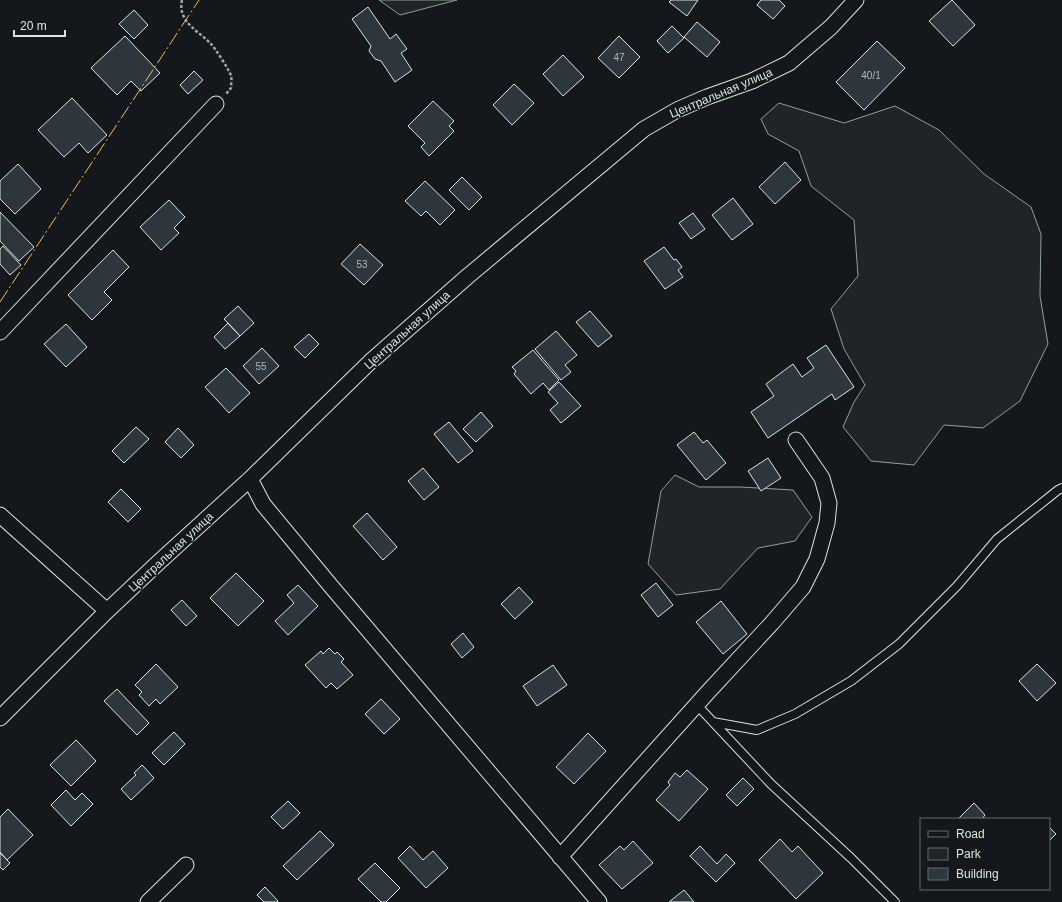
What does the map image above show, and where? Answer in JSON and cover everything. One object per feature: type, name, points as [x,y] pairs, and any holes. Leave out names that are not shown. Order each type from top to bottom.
[{"type":"street","name":"Центральная улица","points":[[0,718],[107,611],[250,479],[370,362],[474,271],[644,129],[677,110],[707,97],[752,81],[789,63],[831,27],[856,0]]},
{"type":"street","points":[[0,332],[216,104]]},
{"type":"street","points":[[560,856],[803,587],[817,559],[827,523],[829,503],[822,478],[796,440]]},
{"type":"street","points":[[250,479],[263,504],[599,902]]},
{"type":"street","points":[[0,515],[107,611]]},
{"type":"street","points":[[148,902],[186,865]]},
{"type":"lane","points":[[713,722],[757,730],[795,714],[851,681],[899,644],[957,586],[997,539],[1062,488]]},
{"type":"lane","points":[[697,704],[771,784],[852,858],[895,902]]},
{"type":"path","points":[[182,0],[180,6],[184,18],[194,31],[212,44],[231,74],[231,88],[216,104]]},
{"type":"green space","points":[[379,0],[457,0],[400,15]]},
{"type":"green space","points":[[779,103],[844,123],[895,106],[939,130],[984,174],[1031,207],[1041,234],[1040,296],[1048,344],[1020,401],[983,428],[944,425],[914,465],[871,461],[843,427],[854,402],[865,385],[844,349],[831,309],[858,276],[854,220],[811,186],[799,151],[768,134],[761,119]]},
{"type":"green space","points":[[675,475],[699,487],[740,487],[793,490],[812,517],[795,541],[758,548],[720,589],[676,595],[648,564],[661,491]]},
{"type":"building","points":[[671,0],[698,0],[687,16],[669,2]]},
{"type":"building","points":[[761,0],[779,0],[785,6],[773,19],[757,5]]},
{"type":"building","points":[[952,0],[975,25],[953,46],[929,21]]},
{"type":"building","points":[[368,7],[390,39],[396,34],[407,49],[401,53],[412,70],[395,82],[381,61],[375,59],[369,51],[371,46],[352,19]]},
{"type":"building","points":[[134,10],[148,25],[134,39],[119,24]]},
{"type":"building","points":[[697,22],[720,42],[707,57],[684,37]]},
{"type":"building","points":[[672,26],[684,38],[668,53],[657,41]]},
{"type":"building","points":[[125,36],[160,73],[141,91],[131,81],[117,95],[91,68]]},
{"type":"building","points":[[619,36],[640,57],[619,78],[598,58]]},
{"type":"building","points":[[877,41],[905,68],[864,110],[836,82]]},
{"type":"building","points":[[563,55],[584,77],[563,96],[543,74]]},
{"type":"building","points":[[194,71],[203,80],[188,94],[180,85]]},
{"type":"building","points":[[514,84],[534,103],[512,125],[493,105]]},
{"type":"building","points":[[72,98],[107,135],[88,153],[79,143],[64,157],[38,130]]},
{"type":"building","points":[[433,101],[454,121],[449,126],[454,131],[429,156],[421,147],[425,143],[408,126]]},
{"type":"building","points":[[785,162],[801,180],[775,204],[759,187]]},
{"type":"building","points":[[18,164],[41,189],[15,214],[0,199],[0,181]]},
{"type":"building","points":[[462,177],[482,197],[469,210],[449,190]]},
{"type":"building","points":[[425,181],[455,210],[440,225],[426,211],[421,216],[405,201]]},
{"type":"building","points":[[733,198],[753,224],[732,240],[712,215]]},
{"type":"building","points":[[169,200],[185,217],[174,228],[179,233],[161,250],[140,227]]},
{"type":"building","points":[[0,212],[34,247],[19,261],[0,241]]},
{"type":"building","points":[[693,213],[705,229],[691,239],[679,223]]},
{"type":"building","points":[[360,244],[383,265],[364,285],[341,264]]},
{"type":"building","points":[[3,246],[21,265],[10,275],[0,264],[0,249]]},
{"type":"building","points":[[664,247],[674,260],[676,259],[682,267],[678,270],[683,277],[665,289],[644,261]]},
{"type":"building","points":[[113,250],[129,267],[104,292],[112,300],[92,320],[68,295]]},
{"type":"building","points":[[238,306],[254,323],[240,336],[224,319]]},
{"type":"building","points":[[590,311],[612,336],[598,347],[576,322]]},
{"type":"building","points":[[228,323],[240,336],[225,349],[214,337]]},
{"type":"building","points":[[66,324],[87,347],[66,367],[44,344]]},
{"type":"building","points":[[556,331],[577,355],[565,365],[571,372],[561,380],[535,349]]},
{"type":"building","points":[[309,334],[319,344],[305,358],[294,347]]},
{"type":"building","points":[[826,345],[854,387],[835,400],[832,394],[768,438],[751,412],[774,396],[766,384],[793,364],[802,377],[814,368],[807,358]]},
{"type":"building","points":[[262,348],[279,366],[259,384],[243,366]]},
{"type":"building","points":[[533,350],[559,380],[549,390],[543,383],[531,394],[514,374],[516,371],[512,367]]},
{"type":"building","points":[[226,368],[250,393],[229,413],[205,387]]},
{"type":"building","points":[[559,382],[581,406],[561,423],[550,410],[558,403],[548,392]]},
{"type":"building","points":[[481,412],[493,426],[476,442],[463,429]]},
{"type":"building","points":[[449,422],[473,451],[458,463],[434,434]]},
{"type":"building","points":[[136,427],[149,439],[124,463],[112,451]]},
{"type":"building","points":[[178,428],[194,445],[181,458],[165,442]]},
{"type":"building","points":[[694,432],[703,443],[707,440],[726,463],[706,480],[677,445]]},
{"type":"building","points":[[768,458],[781,478],[761,491],[748,471]]},
{"type":"building","points":[[423,468],[439,487],[424,500],[408,481]]},
{"type":"building","points":[[121,489],[141,509],[128,522],[108,502]]},
{"type":"building","points":[[367,513],[397,547],[383,560],[353,526]]},
{"type":"building","points":[[236,573],[264,601],[238,626],[210,598]]},
{"type":"building","points":[[656,583],[673,605],[658,617],[641,595]]},
{"type":"building","points":[[298,585],[318,606],[288,635],[275,621],[294,603],[287,595]]},
{"type":"building","points":[[519,587],[533,602],[515,619],[501,604]]},
{"type":"building","points":[[182,600],[197,616],[186,626],[171,610]]},
{"type":"building","points":[[721,601],[747,634],[723,654],[696,622]]},
{"type":"building","points":[[463,633],[474,647],[462,658],[451,644]]},
{"type":"building","points":[[329,648],[335,654],[337,652],[344,659],[341,662],[353,675],[337,689],[331,683],[326,688],[305,665],[321,651],[323,654]]},
{"type":"building","points":[[156,664],[178,687],[160,704],[156,699],[149,706],[139,695],[142,692],[135,685]]},
{"type":"building","points":[[1037,664],[1056,683],[1037,701],[1019,681]]},
{"type":"building","points":[[553,665],[567,685],[537,706],[523,686]]},
{"type":"building","points":[[117,689],[149,723],[137,735],[104,701]]},
{"type":"building","points":[[381,699],[400,719],[384,734],[365,714]]},
{"type":"building","points":[[174,732],[185,744],[164,765],[152,753]]},
{"type":"building","points":[[588,733],[606,751],[574,784],[556,767]]},
{"type":"building","points":[[76,740],[96,761],[71,786],[50,765]]},
{"type":"building","points":[[142,765],[154,778],[131,800],[121,789],[136,775],[134,773]]},
{"type":"building","points":[[687,770],[708,789],[679,821],[656,800],[670,785],[668,782],[675,773],[680,777]]},
{"type":"building","points":[[743,778],[754,789],[737,806],[726,795]]},
{"type":"building","points":[[66,790],[75,800],[82,793],[93,804],[71,826],[51,805]]},
{"type":"building","points":[[288,801],[300,813],[283,829],[271,817]]},
{"type":"building","points":[[974,803],[985,815],[983,818],[959,818]]},
{"type":"building","points":[[8,809],[33,835],[7,860],[0,852],[0,817]]},
{"type":"building","points":[[1050,828],[1056,834],[1050,840]]},
{"type":"building","points":[[320,831],[334,845],[297,880],[283,866]]},
{"type":"building","points":[[780,839],[792,852],[798,846],[823,873],[796,899],[759,860]]},
{"type":"building","points":[[633,841],[653,863],[622,889],[599,865],[620,846],[624,850]]},
{"type":"building","points":[[410,846],[423,860],[433,851],[448,868],[426,888],[398,858]]},
{"type":"building","points":[[700,846],[717,864],[726,854],[735,863],[716,882],[690,856]]},
{"type":"building","points":[[0,853],[10,863],[3,870],[0,867]]},
{"type":"building","points":[[375,863],[400,888],[386,902],[381,902],[358,879]]},
{"type":"building","points":[[265,887],[278,901],[277,902],[264,902],[257,895]]},
{"type":"building","points":[[684,890],[694,902],[669,902]]},
{"type":"power","points":[[0,302],[199,0]]}]
